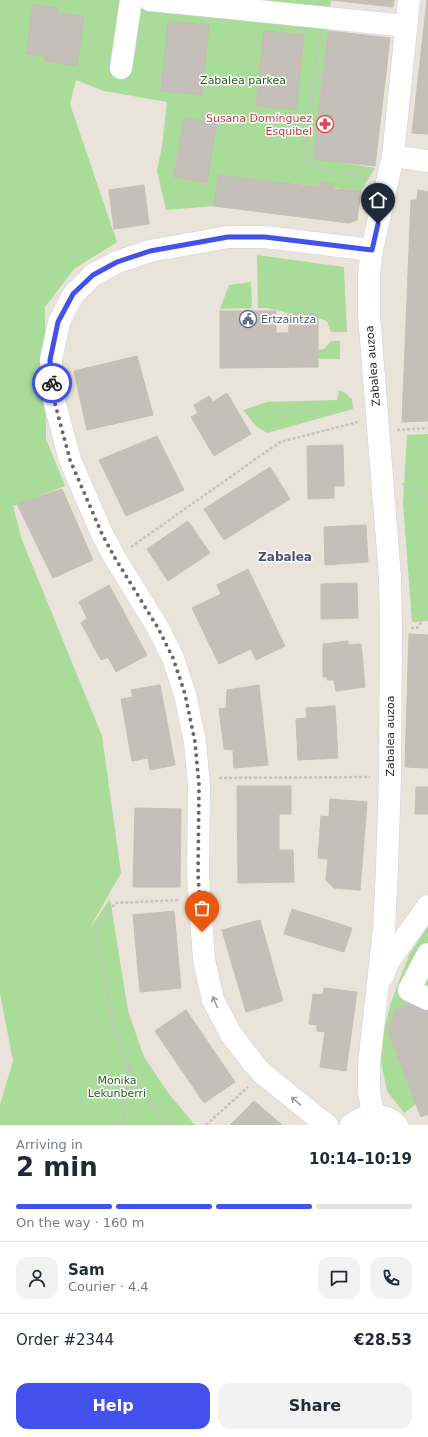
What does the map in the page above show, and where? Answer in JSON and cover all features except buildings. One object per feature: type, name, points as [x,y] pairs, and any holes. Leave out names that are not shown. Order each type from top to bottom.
[{"type":"street","points":[[121,68],[131,0]]},
{"type":"street","points":[[150,0],[406,26]]},
{"type":"street","name":"Zabalea auzoa","points":[[378,990],[384,930],[390,776],[390,584],[382,482],[370,426],[369,274],[372,250],[393,156],[409,0]]},
{"type":"street","points":[[393,156],[428,161]]},
{"type":"street","points":[[327,1125],[318,1120],[262,1073],[231,1034],[213,1000],[204,960],[198,883],[199,785],[195,742],[185,694],[173,658],[158,628],[102,534],[70,460],[54,400],[50,360],[58,322],[73,294],[93,275],[117,262],[150,251],[228,237],[265,237],[372,250]]},
{"type":"street","points":[[373,1116],[369,1091],[369,1064],[378,990],[388,962],[428,906]]},
{"type":"street","points":[[428,954],[409,990],[428,999]]},
{"type":"street","points":[[351,1125],[363,1117],[373,1116],[384,1117],[396,1125]]},
{"type":"path","points":[[322,17],[305,148],[308,161],[318,169],[372,178],[386,186]]},
{"type":"path","points":[[370,426],[428,428]]},
{"type":"path","name":"Zabalea auzoa","points":[[115,558],[280,442],[370,426]]},
{"type":"path","points":[[382,482],[408,484],[428,500]]},
{"type":"path","points":[[417,628],[428,613]]},
{"type":"path","points":[[220,786],[220,778],[390,776]]},
{"type":"path","points":[[168,1125],[156,1112],[134,1077],[114,1030],[96,930],[115,903],[187,900]]},
{"type":"path","points":[[123,1125],[129,1066]]},
{"type":"path","points":[[206,1125],[248,1087],[253,1092]]},
{"type":"green space","points":[[0,0],[331,0],[313,158],[375,168],[361,191],[219,175],[214,206],[166,210],[157,171],[162,146],[167,102],[104,91],[76,80],[70,104],[117,242],[74,269],[45,307],[46,439],[65,486],[13,506],[22,540],[102,736],[121,873],[88,931],[110,899],[128,1011],[144,1057],[169,1094],[195,1125],[0,1125],[0,1105],[13,1061],[0,993]]},
{"type":"green space","points":[[257,255],[344,267],[347,332],[331,332],[327,321],[318,318],[315,314],[288,313],[268,308],[258,308]]},
{"type":"green space","points":[[251,282],[252,308],[220,309],[229,285]]},
{"type":"green space","points":[[331,341],[340,341],[340,359],[318,359],[318,350],[324,349]]},
{"type":"green space","points":[[339,390],[352,399],[353,409],[267,433],[256,426],[243,410],[267,402],[337,400]]},
{"type":"green space","points":[[428,434],[428,621],[412,622],[403,503],[407,435]]},
{"type":"green space","points":[[428,926],[428,1008],[413,1001],[395,1010],[388,1031],[416,1104],[404,1113],[387,1091],[379,1052],[390,1005],[409,955]]},
{"type":"way so far","points":[[52,383],[54,400],[70,460],[102,534],[158,628],[173,658],[185,694],[195,742],[199,785],[198,875],[202,932]]},
{"type":"place","name":"Susana Domínguez Esquibel","points":[[325,124]]},
{"type":"place","name":"Ertzaintza","points":[[248,319]]},
{"type":"district","name":"Zabalea","points":[[285,557]]},
{"type":"route","points":[[52,383],[50,360],[58,322],[73,294],[93,275],[117,262],[150,251],[228,237],[265,237],[372,250],[378,224]]},
{"type":"park label","name":"Zabalea parkea","points":[[243,80]]},
{"type":"park label","name":"Monika Lekunberri","points":[[117,1086]]}]
